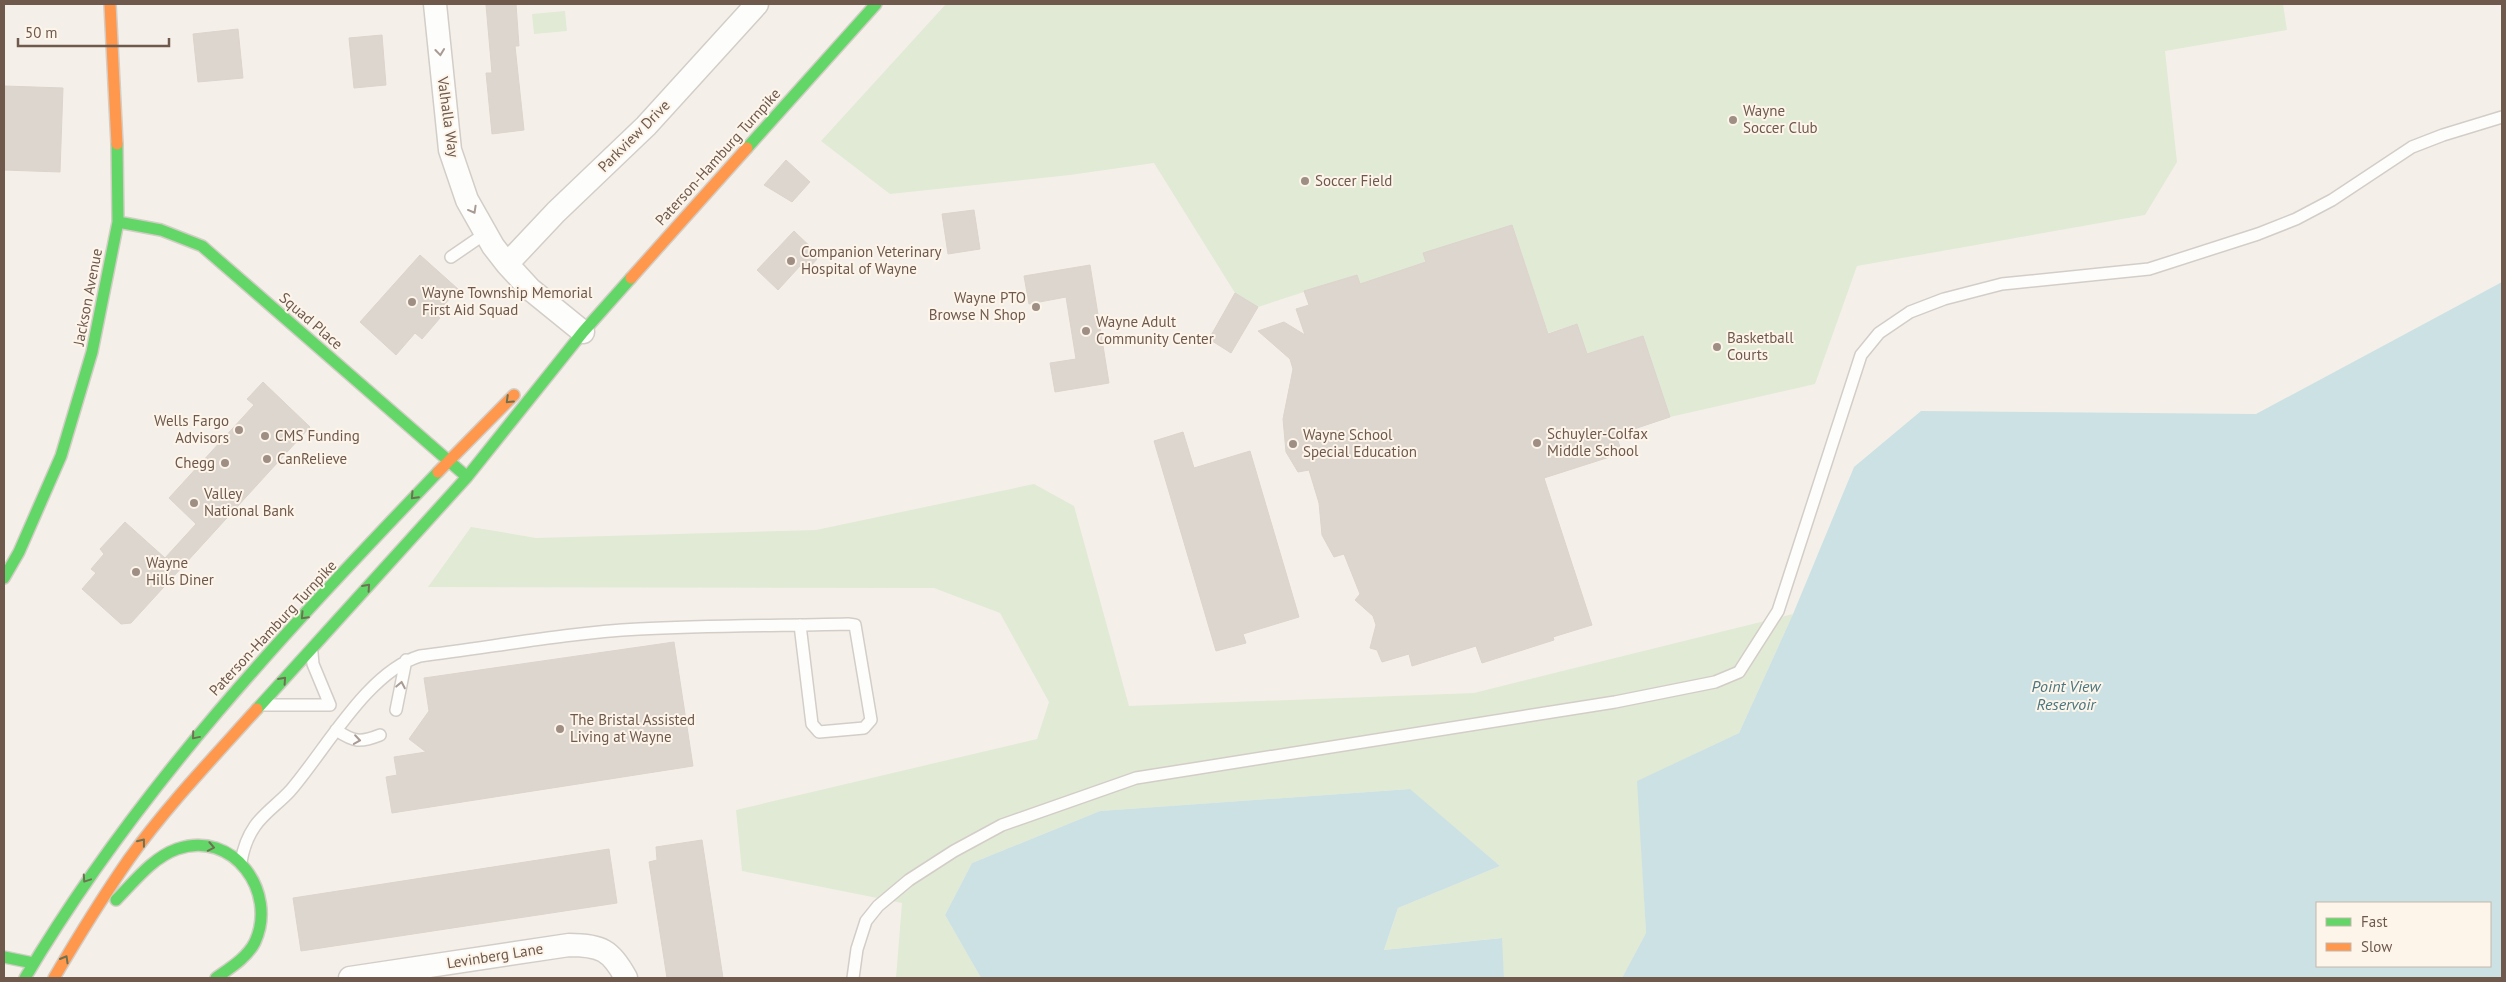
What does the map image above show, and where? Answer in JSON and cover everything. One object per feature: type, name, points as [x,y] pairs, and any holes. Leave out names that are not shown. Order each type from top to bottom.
[{"type":"main road","name":"Jackson Avenue","points":[[4,578],[19,552],[43,501],[75,413],[92,352],[118,222],[117,118],[110,4]]},
{"type":"main road","name":"Paterson-Hamburg Turnpike","points":[[55,978],[90,916],[136,850],[177,798],[467,477],[584,332],[876,4]]},
{"type":"main road","name":"Squad Place","points":[[118,222],[152,226],[178,234],[202,246],[467,477]]},
{"type":"main road","name":"Paterson-Hamburg Turnpike","points":[[25,978],[103,855],[154,785],[225,700],[447,460],[524,386],[584,332]]},
{"type":"main road","points":[[76,940],[156,861],[176,850],[189,846],[212,846],[223,849],[248,868],[260,898],[262,909],[255,943],[248,953],[216,978]]},
{"type":"main road","points":[[4,957],[33,963],[55,978]]},
{"type":"street","name":"Valhalla Way","points":[[435,4],[450,150],[467,200],[507,264],[530,289],[584,332]]},
{"type":"street","name":"Parkview Drive","points":[[507,264],[563,205],[646,126],[757,4]]},
{"type":"street","name":"Levinberg Lane","points":[[350,978],[579,945],[604,950],[618,963],[626,978]]},
{"type":"lane","points":[[853,978],[857,949],[866,921],[878,906],[909,880],[954,850],[1002,825],[1136,778],[1615,702],[1716,682],[1739,672],[1778,610],[1861,355],[1879,334],[1910,312],[1944,299],[2002,284],[2149,269],[2250,237],[2296,219],[2332,200],[2412,147],[2443,135],[2502,117]]},
{"type":"lane","points":[[451,257],[486,233]]},
{"type":"lane","points":[[241,862],[242,852],[255,826],[290,791],[346,717],[385,676],[406,660],[420,656],[501,644],[638,629],[800,625],[855,625],[871,720],[864,728],[819,732],[812,724],[800,625]]},
{"type":"lane","points":[[311,649],[312,664],[330,705],[346,717]]},
{"type":"lane","points":[[396,710],[406,660]]},
{"type":"lane","points":[[261,705],[330,705]]},
{"type":"lane","points":[[336,730],[349,739],[364,741],[380,735]]},
{"type":"green space","points":[[946,4],[2283,4],[2287,30],[2165,51],[2177,162],[2145,215],[1857,266],[1815,384],[1670,417],[1643,336],[1587,354],[1576,324],[1548,333],[1512,225],[1424,253],[1426,262],[1360,284],[1356,275],[1258,307],[1235,293],[1154,163],[1070,175],[890,194],[821,141]]},
{"type":"green space","points":[[565,11],[567,31],[534,34],[532,14]]},
{"type":"green space","points":[[1034,484],[1074,506],[1129,706],[1474,693],[1793,614],[1739,733],[1638,781],[1646,933],[1622,978],[1504,978],[1501,938],[1384,950],[1398,908],[1500,866],[1409,789],[1100,811],[972,863],[945,915],[981,978],[896,978],[902,903],[742,871],[736,810],[1037,739],[1049,702],[1000,613],[934,588],[428,587],[471,527],[536,538],[816,530]]},
{"type":"water","name":"Point View Reservoir","points":[[2502,282],[2502,978],[1622,978],[1646,933],[1637,781],[1739,733],[1793,614],[1854,467],[1921,411],[2256,414]]},
{"type":"water","points":[[1410,789],[1500,866],[1398,908],[1384,950],[1502,938],[1504,978],[981,978],[945,915],[972,863],[1100,811]]},
{"type":"building","points":[[516,4],[519,46],[515,46],[524,130],[492,134],[486,73],[492,73],[486,5]]},
{"type":"building","points":[[238,29],[243,78],[198,82],[193,34]]},
{"type":"building","points":[[382,35],[386,85],[354,88],[349,38]]},
{"type":"building","points":[[5,86],[63,88],[60,172],[4,170]]},
{"type":"building","points":[[786,160],[810,182],[792,202],[764,185]]},
{"type":"building","points":[[974,210],[980,249],[948,254],[942,214]]},
{"type":"building","name":"Schuyler-Colfax Middle School","points":[[1512,225],[1548,334],[1577,324],[1587,354],[1643,336],[1670,417],[1616,435],[1622,453],[1544,478],[1592,625],[1553,637],[1554,640],[1482,663],[1476,646],[1412,666],[1409,654],[1382,662],[1377,650],[1370,648],[1376,625],[1373,616],[1355,600],[1360,594],[1344,554],[1334,557],[1322,535],[1319,503],[1309,470],[1298,472],[1286,452],[1283,419],[1293,369],[1290,359],[1258,331],[1284,322],[1305,335],[1296,309],[1309,305],[1304,291],[1357,275],[1360,284],[1426,262],[1423,253]]},
{"type":"building","name":"Companion Veterinary Hospital of Wayne","points":[[794,231],[820,256],[806,271],[800,266],[778,290],[757,270]]},
{"type":"building","name":"Wayne Township Memorial First Aid Squad","points":[[420,255],[458,289],[436,314],[440,318],[422,339],[415,333],[396,355],[360,322]]},
{"type":"building","name":"Wayne Adult Community Center","points":[[1090,265],[1109,383],[1055,392],[1050,363],[1076,359],[1066,297],[1029,304],[1024,276]]},
{"type":"building","points":[[1235,293],[1258,307],[1231,353],[1209,339]]},
{"type":"building","points":[[263,382],[310,427],[131,623],[121,624],[82,589],[96,573],[91,569],[104,554],[100,549],[125,522],[165,558],[196,524],[169,498],[254,405],[247,399]]},
{"type":"building","points":[[1183,432],[1194,468],[1250,451],[1299,617],[1243,634],[1246,643],[1216,651],[1154,441]]},
{"type":"building","name":"The Bristal Assisted Living at Wayne","points":[[674,642],[693,766],[392,813],[386,777],[397,775],[394,757],[426,752],[409,739],[429,711],[424,678]]},
{"type":"building","points":[[702,840],[723,978],[667,978],[649,862],[657,860],[656,847]]},
{"type":"building","points":[[609,849],[617,903],[301,951],[293,898]]},
{"type":"traffic: fast","points":[[747,148],[876,4]]},
{"type":"traffic: fast","points":[[4,578],[19,552],[61,456],[92,352],[118,222],[117,144]]},
{"type":"traffic: fast","points":[[118,222],[161,230],[202,246],[466,476]]},
{"type":"traffic: fast","points":[[257,709],[467,477],[583,332],[631,278]]},
{"type":"traffic: fast","points":[[25,978],[69,908],[165,776],[270,652],[438,472]]},
{"type":"traffic: fast","points":[[116,900],[151,864],[177,849],[197,845],[216,848],[232,856],[246,869],[255,885],[260,904],[261,923],[255,942],[248,953],[216,978]]},
{"type":"traffic: fast","points":[[4,957],[33,963]]},
{"type":"traffic: slow","points":[[110,4],[117,144]]},
{"type":"traffic: slow","points":[[631,278],[747,148]]},
{"type":"traffic: slow","points":[[438,472],[514,395]]},
{"type":"traffic: slow","points":[[54,978],[100,903],[144,839],[191,782],[257,709]]},
{"type":"place","name":"Wayne Soccer Club","points":[[1733,120]]},
{"type":"place","name":"Soccer Field","points":[[1305,181]]},
{"type":"place","name":"Companion Veterinary Hospital of Wayne","points":[[791,261]]},
{"type":"place","name":"Wayne Township Memorial First Aid Squad","points":[[412,302]]},
{"type":"place","name":"Wayne PTO Browse N Shop","points":[[1036,307]]},
{"type":"place","name":"Wayne Adult Community Center","points":[[1086,331]]},
{"type":"place","name":"Basketball Courts","points":[[1717,347]]},
{"type":"place","name":"Wells Fargo Advisors","points":[[239,430]]},
{"type":"place","name":"CMS Funding","points":[[265,436]]},
{"type":"place","name":"Schuyler-Colfax Middle School","points":[[1537,443]]},
{"type":"place","name":"Wayne School Special Education","points":[[1293,444]]},
{"type":"place","name":"CanRelieve","points":[[267,459]]},
{"type":"place","name":"Chegg","points":[[225,463]]},
{"type":"place","name":"Valley National Bank","points":[[194,503]]},
{"type":"place","name":"Wayne Hills Diner","points":[[136,572]]},
{"type":"place","name":"The Bristal Assisted Living at Wayne","points":[[560,729]]}]
